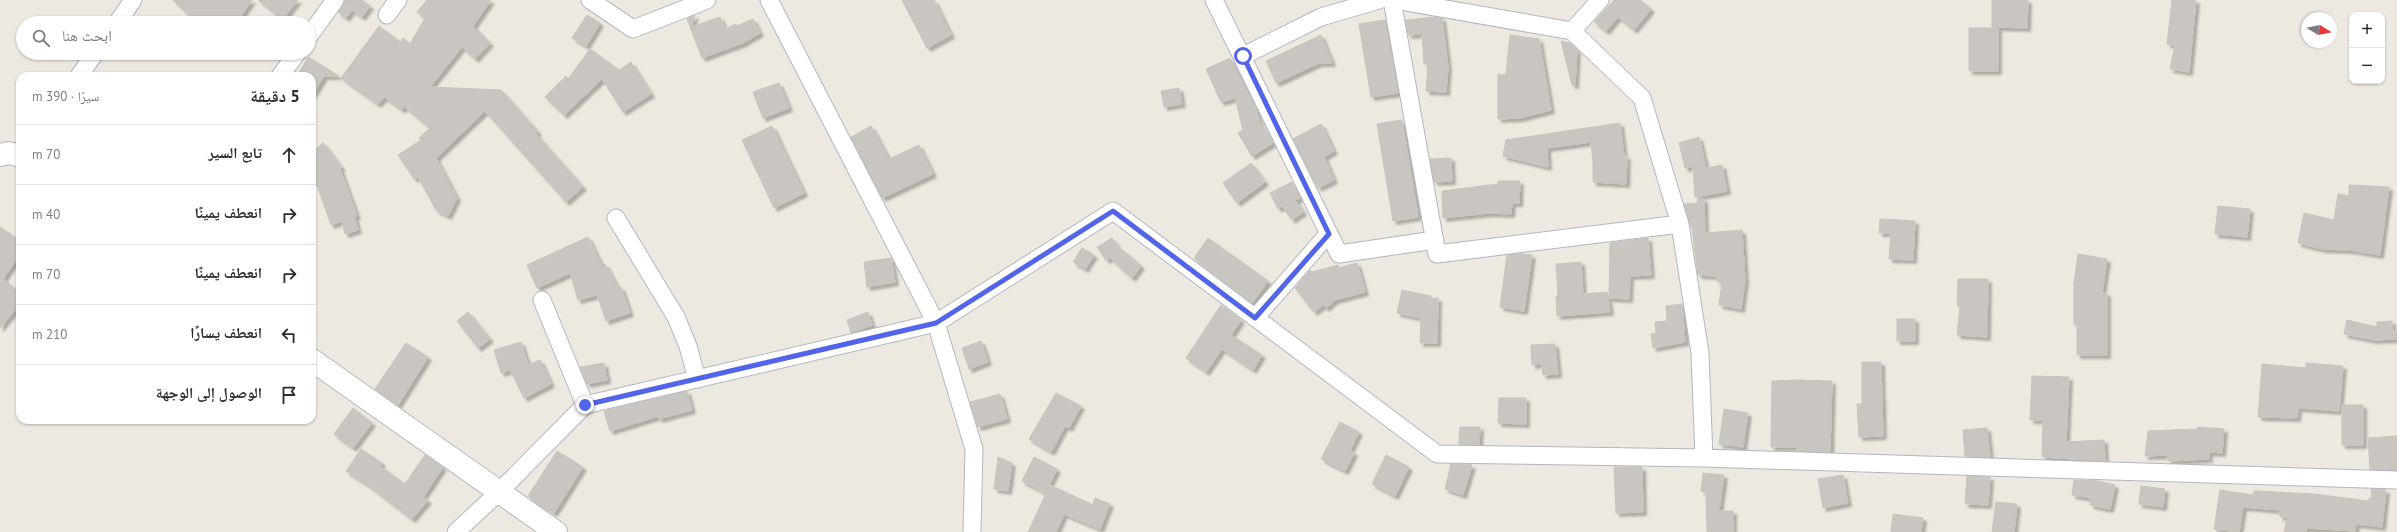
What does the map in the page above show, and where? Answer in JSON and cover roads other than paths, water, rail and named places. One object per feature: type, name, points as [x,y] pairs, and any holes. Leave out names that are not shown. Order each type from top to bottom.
[{"type":"street","points":[[122,16],[133,0]]},
{"type":"street","points":[[316,26],[335,0]]},
{"type":"street","points":[[387,15],[398,0]]},
{"type":"street","points":[[590,0],[633,29],[707,0]]},
{"type":"street","points":[[770,0],[936,323],[974,449],[972,532]]},
{"type":"street","points":[[1214,0],[1243,56],[1339,254],[1435,240]]},
{"type":"street","points":[[1243,56],[1321,17],[1378,0]]},
{"type":"street","points":[[1680,224],[1437,254],[1393,0],[1572,31],[1642,98],[1680,224],[1700,353],[1704,458]]},
{"type":"street","points":[[1572,31],[1600,0]]},
{"type":"street","points":[[82,72],[91,60]]},
{"type":"street","points":[[283,72],[292,60]]},
{"type":"street","points":[[0,155],[9,153],[16,155]]},
{"type":"street","points":[[456,532],[499,492],[585,405],[936,323],[1113,211],[1437,454],[1704,458],[2397,480]]},
{"type":"street","points":[[616,218],[676,317],[688,346],[697,379]]},
{"type":"street","points":[[1255,318],[1329,234]]},
{"type":"street","points":[[542,300],[585,405]]},
{"type":"street","points":[[316,363],[556,532]]}]
